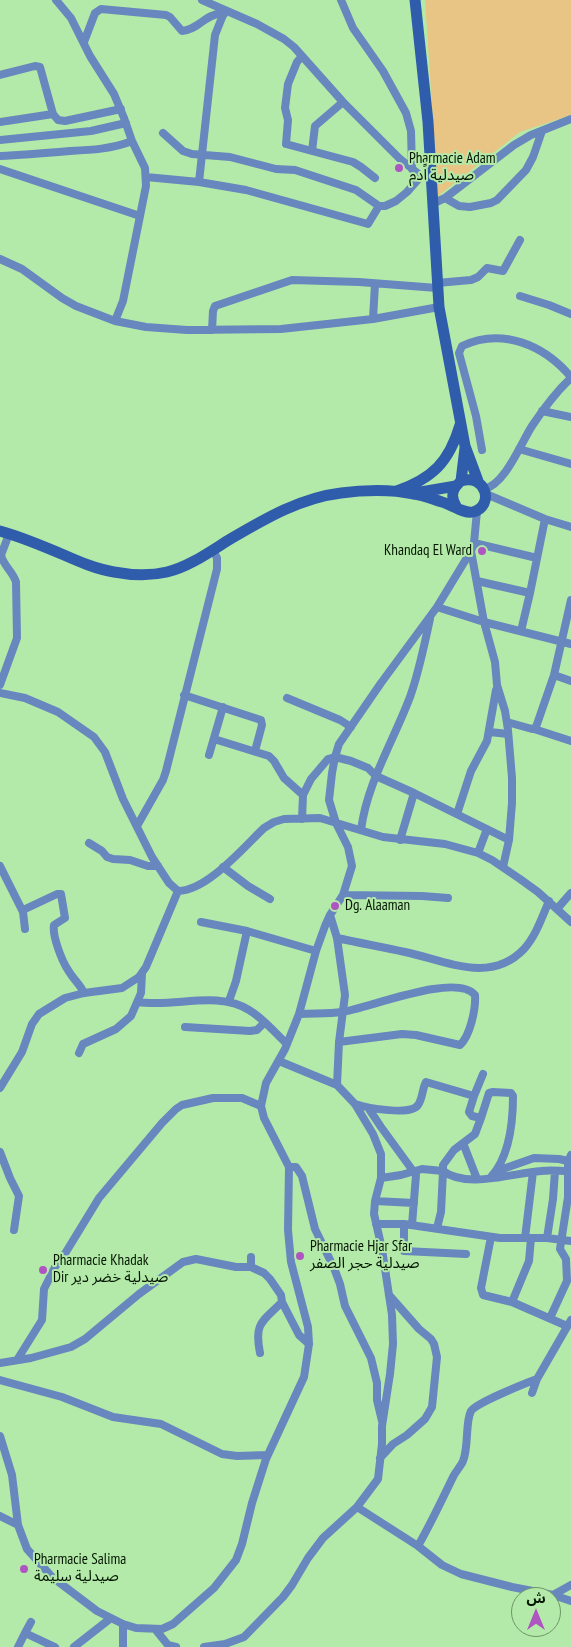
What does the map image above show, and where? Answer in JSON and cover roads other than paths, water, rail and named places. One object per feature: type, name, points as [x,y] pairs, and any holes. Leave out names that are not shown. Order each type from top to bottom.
[{"type":"street","points":[[56,0],[71,18],[121,108],[132,141],[145,168],[146,177],[140,216],[123,301],[115,321]]},
{"type":"street","points":[[202,0],[225,12],[271,31],[284,39],[399,158],[426,178]]},
{"type":"street","points":[[341,0],[353,28],[383,71],[406,113],[411,131],[412,168]]},
{"type":"street","points":[[412,493],[466,510],[484,504],[483,488],[465,446],[439,307],[432,204],[426,178],[428,122],[415,0]]},
{"type":"street","points":[[84,42],[95,13],[101,9],[161,13],[170,17],[182,31],[192,29],[209,16],[225,12]]},
{"type":"street","points":[[199,182],[215,35],[225,12]]},
{"type":"street","points":[[302,56],[293,69],[288,84],[285,108],[288,120],[286,144],[353,162],[375,178]]},
{"type":"street","points":[[0,75],[35,66],[40,67],[53,114],[58,120],[66,121],[121,108]]},
{"type":"street","points":[[312,151],[315,126],[343,102]]},
{"type":"street","points":[[0,122],[53,114]]},
{"type":"street","points":[[432,204],[445,198],[514,145],[571,119]]},
{"type":"street","points":[[0,140],[76,133],[117,127],[126,123]]},
{"type":"street","points":[[445,198],[459,206],[470,207],[497,200],[526,170],[536,151],[542,131]]},
{"type":"street","points":[[163,133],[183,151],[201,155],[230,157],[276,169],[295,170],[356,190],[379,206],[385,206],[396,201],[426,178]]},
{"type":"street","points":[[0,156],[95,150],[112,148],[132,141]]},
{"type":"street","points":[[0,169],[140,216]]},
{"type":"street","points":[[146,177],[199,182],[246,190],[368,224],[379,206]]},
{"type":"street","points":[[212,330],[214,306],[279,284],[301,280],[437,286],[471,280],[478,278],[487,268],[503,270],[520,240]]},
{"type":"street","points":[[0,259],[27,273],[62,298],[115,321],[130,325],[165,329],[281,329],[373,319],[439,307]]},
{"type":"street","points":[[373,319],[374,284]]},
{"type":"street","points":[[520,296],[571,314]]},
{"type":"street","points":[[482,450],[476,416],[459,353],[462,346],[489,338],[503,338],[521,342],[545,354],[562,366],[571,377],[542,411],[496,483],[491,487],[483,488]]},
{"type":"street","points":[[451,371],[463,369]]},
{"type":"street","points":[[542,411],[571,417]]},
{"type":"street","points":[[394,492],[414,483],[440,466],[455,442],[461,421]]},
{"type":"street","points":[[465,446],[458,484],[452,496],[466,510],[474,531],[473,547],[484,622],[495,662],[497,685],[507,722],[512,778],[509,840],[503,868]]},
{"type":"street","points":[[519,449],[571,464]]},
{"type":"street","points":[[0,685],[18,632],[16,582],[1,555],[5,532],[93,567],[132,574],[167,572],[201,557],[274,515],[310,499],[343,492],[412,493],[458,484],[472,479],[483,488],[545,519],[571,527]]},
{"type":"street","points":[[521,631],[545,519]]},
{"type":"street","points":[[473,547],[537,558]]},
{"type":"street","points":[[0,1436],[12,1475],[18,1525],[27,1549],[52,1577],[96,1611],[122,1624],[136,1628],[162,1629],[173,1624],[214,1588],[236,1560],[267,1455],[304,1377],[309,1344],[308,1327],[291,1262],[288,1230],[289,1167],[264,1118],[261,1106],[266,1084],[279,1061],[299,1014],[316,950],[330,914],[343,894],[352,866],[348,847],[336,822],[330,800],[335,757],[339,744],[398,659],[431,616],[473,547]]},
{"type":"street","points":[[138,826],[163,780],[216,569],[216,558],[213,550]]},
{"type":"street","points":[[477,581],[530,594]]},
{"type":"street","points":[[534,729],[538,723],[554,676],[571,605]]},
{"type":"street","points":[[437,607],[484,622],[571,644]]},
{"type":"street","points":[[361,830],[363,812],[376,776],[416,679],[431,616]]},
{"type":"street","points":[[554,676],[571,681]]},
{"type":"street","points":[[457,814],[471,771],[485,746],[490,732],[497,685]]},
{"type":"street","points":[[0,693],[25,698],[52,709],[94,737],[105,752],[123,799],[158,866],[169,883],[178,891],[185,891],[201,884],[264,828],[274,822],[284,819],[320,818],[400,840],[445,844],[478,853],[492,860],[549,901],[571,922]]},
{"type":"street","points":[[184,695],[261,720],[262,725],[255,752]]},
{"type":"street","points":[[287,698],[340,720],[351,727]]},
{"type":"street","points":[[209,755],[223,707]]},
{"type":"street","points":[[507,722],[571,741]]},
{"type":"street","points":[[490,732],[508,734]]},
{"type":"street","points":[[214,739],[271,758],[280,772],[304,795]]},
{"type":"street","points":[[302,819],[304,795],[311,779],[328,759],[335,757],[368,768],[376,776],[509,840]]},
{"type":"street","points":[[400,840],[414,793]]},
{"type":"street","points":[[478,853],[487,829]]},
{"type":"street","points":[[88,843],[113,860],[130,860],[148,866],[158,866]]},
{"type":"street","points":[[223,866],[248,886],[270,899]]},
{"type":"street","points":[[1,872],[23,910],[25,929]]},
{"type":"street","points":[[0,1088],[22,1052],[32,1024],[39,1014],[65,998],[84,993],[122,988],[132,983],[142,973],[178,891]]},
{"type":"street","points":[[23,910],[60,894],[65,918],[54,925],[54,932],[66,966],[84,993]]},
{"type":"street","points":[[343,894],[448,898]]},
{"type":"street","points":[[557,909],[571,894]]},
{"type":"street","points":[[337,938],[407,952],[446,964],[480,969],[490,968],[508,960],[524,948],[539,924],[549,901]]},
{"type":"street","points":[[330,914],[337,938],[345,995],[339,1042],[337,1085]]},
{"type":"street","points":[[201,922],[247,931],[316,950]]},
{"type":"street","points":[[229,1001],[236,981],[247,931]]},
{"type":"street","points":[[79,1053],[84,1044],[122,1026],[131,1016],[138,1002],[142,973]]},
{"type":"street","points":[[299,1014],[342,1012],[443,987],[469,990],[475,995],[471,1023],[464,1042],[460,1045],[402,1034],[339,1042]]},
{"type":"street","points":[[138,1002],[153,1004],[229,1001],[250,1010],[287,1044]]},
{"type":"street","points":[[185,1027],[250,1031],[257,1030],[264,1023]]},
{"type":"street","points":[[204,1647],[225,1644],[244,1637],[283,1597],[322,1538],[357,1507],[378,1479],[382,1426],[393,1344],[392,1315],[382,1249],[374,1214],[375,1200],[381,1178],[378,1145],[355,1104],[337,1085],[279,1061]]},
{"type":"street","points":[[481,1118],[472,1116],[469,1112],[483,1074]]},
{"type":"street","points":[[355,1104],[369,1109],[401,1110],[415,1108],[419,1103],[426,1082],[474,1096]]},
{"type":"street","points":[[437,1228],[441,1212],[443,1165],[454,1150],[475,1134],[489,1093],[508,1093],[512,1094],[510,1129],[501,1164],[494,1174]]},
{"type":"street","points":[[17,1360],[42,1320],[44,1289],[55,1267],[99,1198],[166,1119],[182,1105],[213,1098],[242,1098],[261,1106]]},
{"type":"street","points":[[369,1109],[381,1128],[415,1172],[414,1203],[408,1224],[404,1251],[466,1254]]},
{"type":"street","points":[[463,1143],[477,1179]]},
{"type":"street","points":[[0,1152],[19,1196],[14,1230]]},
{"type":"street","points":[[381,1178],[422,1169],[443,1171],[453,1177],[467,1180],[477,1179],[534,1158],[570,1159],[568,1197],[560,1249],[568,1260],[567,1284],[550,1318]]},
{"type":"street","points":[[289,1167],[296,1167],[302,1176],[315,1229],[334,1268],[345,1306],[371,1358],[377,1383],[377,1400],[382,1426]]},
{"type":"street","points":[[494,1174],[544,1170],[568,1171]]},
{"type":"street","points":[[547,1238],[552,1213],[555,1171]]},
{"type":"street","points":[[512,1302],[529,1260],[528,1238],[533,1172]]},
{"type":"street","points":[[375,1200],[414,1203]]},
{"type":"street","points":[[376,1224],[408,1224],[491,1237],[547,1238],[571,1241]]},
{"type":"street","points":[[491,1237],[482,1295],[512,1302],[550,1318],[569,1323],[537,1379],[532,1392]]},
{"type":"street","points":[[251,1257],[251,1267]]},
{"type":"street","points":[[0,1363],[57,1352],[71,1347],[85,1339],[138,1294],[186,1260],[196,1259],[236,1267],[251,1267],[264,1273],[281,1295],[282,1302],[299,1335],[309,1344]]},
{"type":"street","points":[[380,1458],[393,1444],[407,1435],[425,1419],[432,1407],[437,1357],[431,1339],[389,1295]]},
{"type":"street","points":[[260,1353],[258,1329],[266,1317],[282,1302]]},
{"type":"street","points":[[418,1546],[453,1476],[463,1461],[467,1448],[472,1410],[519,1385],[537,1379]]},
{"type":"street","points":[[0,1380],[62,1397],[113,1417],[161,1424],[222,1454],[237,1456],[267,1455]]},
{"type":"street","points":[[357,1507],[377,1522],[418,1546],[442,1565],[461,1574],[512,1587]]},
{"type":"street","points":[[0,1516],[18,1525]]},
{"type":"street","points":[[74,1647],[111,1618]]},
{"type":"street","points":[[18,1647],[31,1622]]},
{"type":"street","points":[[122,1624],[123,1647]]},
{"type":"street","points":[[155,1629],[169,1646]]},
{"type":"street","points":[[25,1632],[55,1647]]},
{"type":"place","name":"Pharmacie Adam صيدلية اًدم","points":[[399,168]]},
{"type":"place","name":"Khandaq El Ward","points":[[482,551]]},
{"type":"place","name":"Dg. Alaaman","points":[[335,906]]},
{"type":"place","name":"Pharmacie Hjar Sfar صيدلية حجر الصفر","points":[[300,1256]]},
{"type":"place","name":"Pharmacie Khadak Dir صيدلية خضر دير","points":[[43,1270]]},
{"type":"place","name":"Pharmacie Salima صيدلية سليمة","points":[[24,1569]]}]
